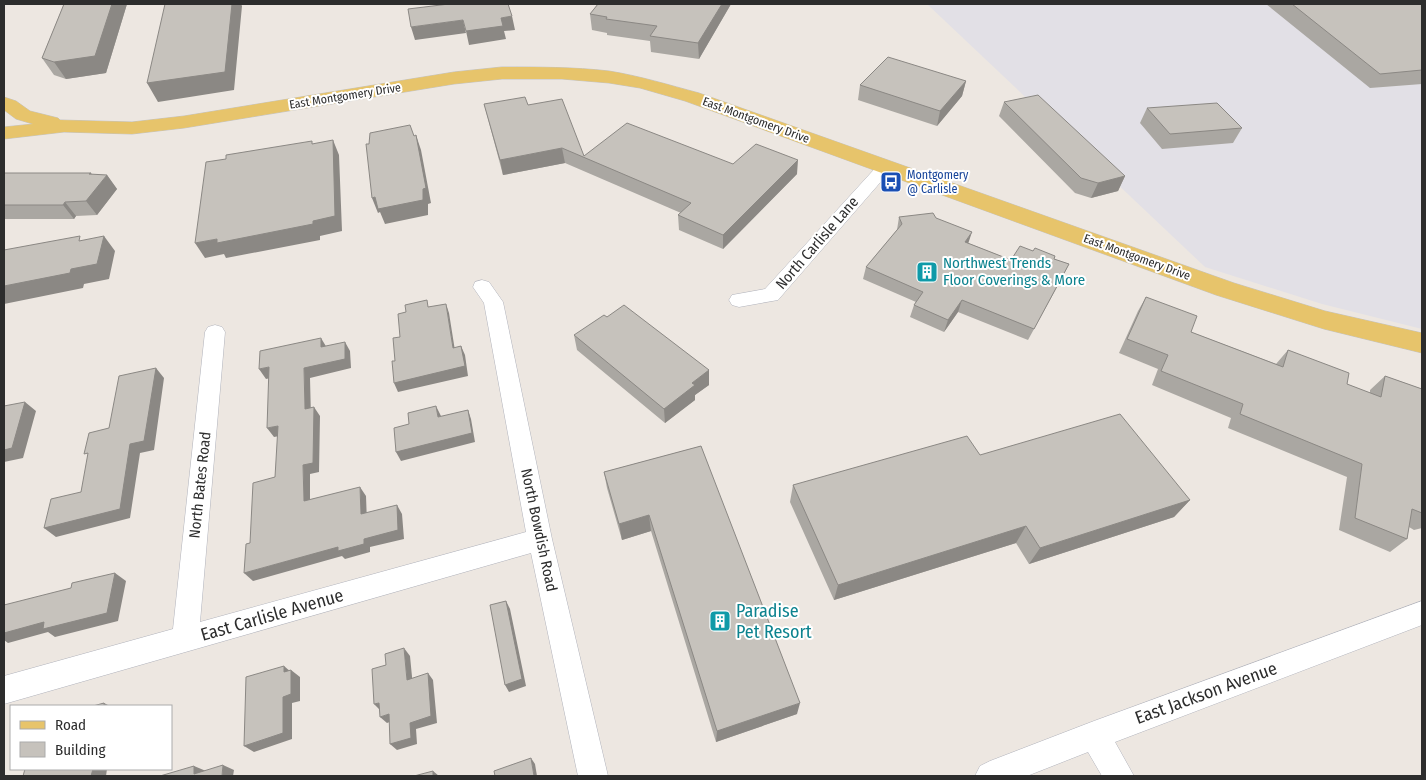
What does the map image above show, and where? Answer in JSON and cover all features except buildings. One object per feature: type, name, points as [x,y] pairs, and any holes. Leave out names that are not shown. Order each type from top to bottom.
[{"type":"main road","name":"East Montgomery Drive","points":[[4,133],[64,126],[132,128],[184,122],[454,78],[502,74],[562,73],[609,77],[642,83],[692,97],[1225,289],[1324,320],[1422,343]]},
{"type":"main road","name":"East Montgomery Drive","points":[[9,106],[22,115],[64,126]]},
{"type":"main road","points":[[4,128],[14,116],[9,106]]},
{"type":"street","name":"North Carlisle Lane","points":[[739,300],[771,295],[885,167]]},
{"type":"street","name":"North Bowdish Road","points":[[482,287],[493,302],[540,539],[593,776]]},
{"type":"street","name":"North Bates Road","points":[[185,639],[215,332]]},
{"type":"street","name":"East Carlisle Avenue","points":[[4,690],[540,539]]},
{"type":"street","name":"East Jackson Avenue","points":[[990,776],[1094,735],[1422,613]]},
{"type":"street","points":[[1094,735],[1119,776]]},
{"type":"shaded area","points":[[927,4],[1422,4],[1422,329],[1322,304],[1205,267]]},
{"type":"place","name":"Montgomery @ Carlisle","points":[[891,182]]},
{"type":"place","name":"Northwest Trends Floor Coverings & More","points":[[927,272]]},
{"type":"place","name":"Paradise Pet Resort","points":[[720,621]]}]
